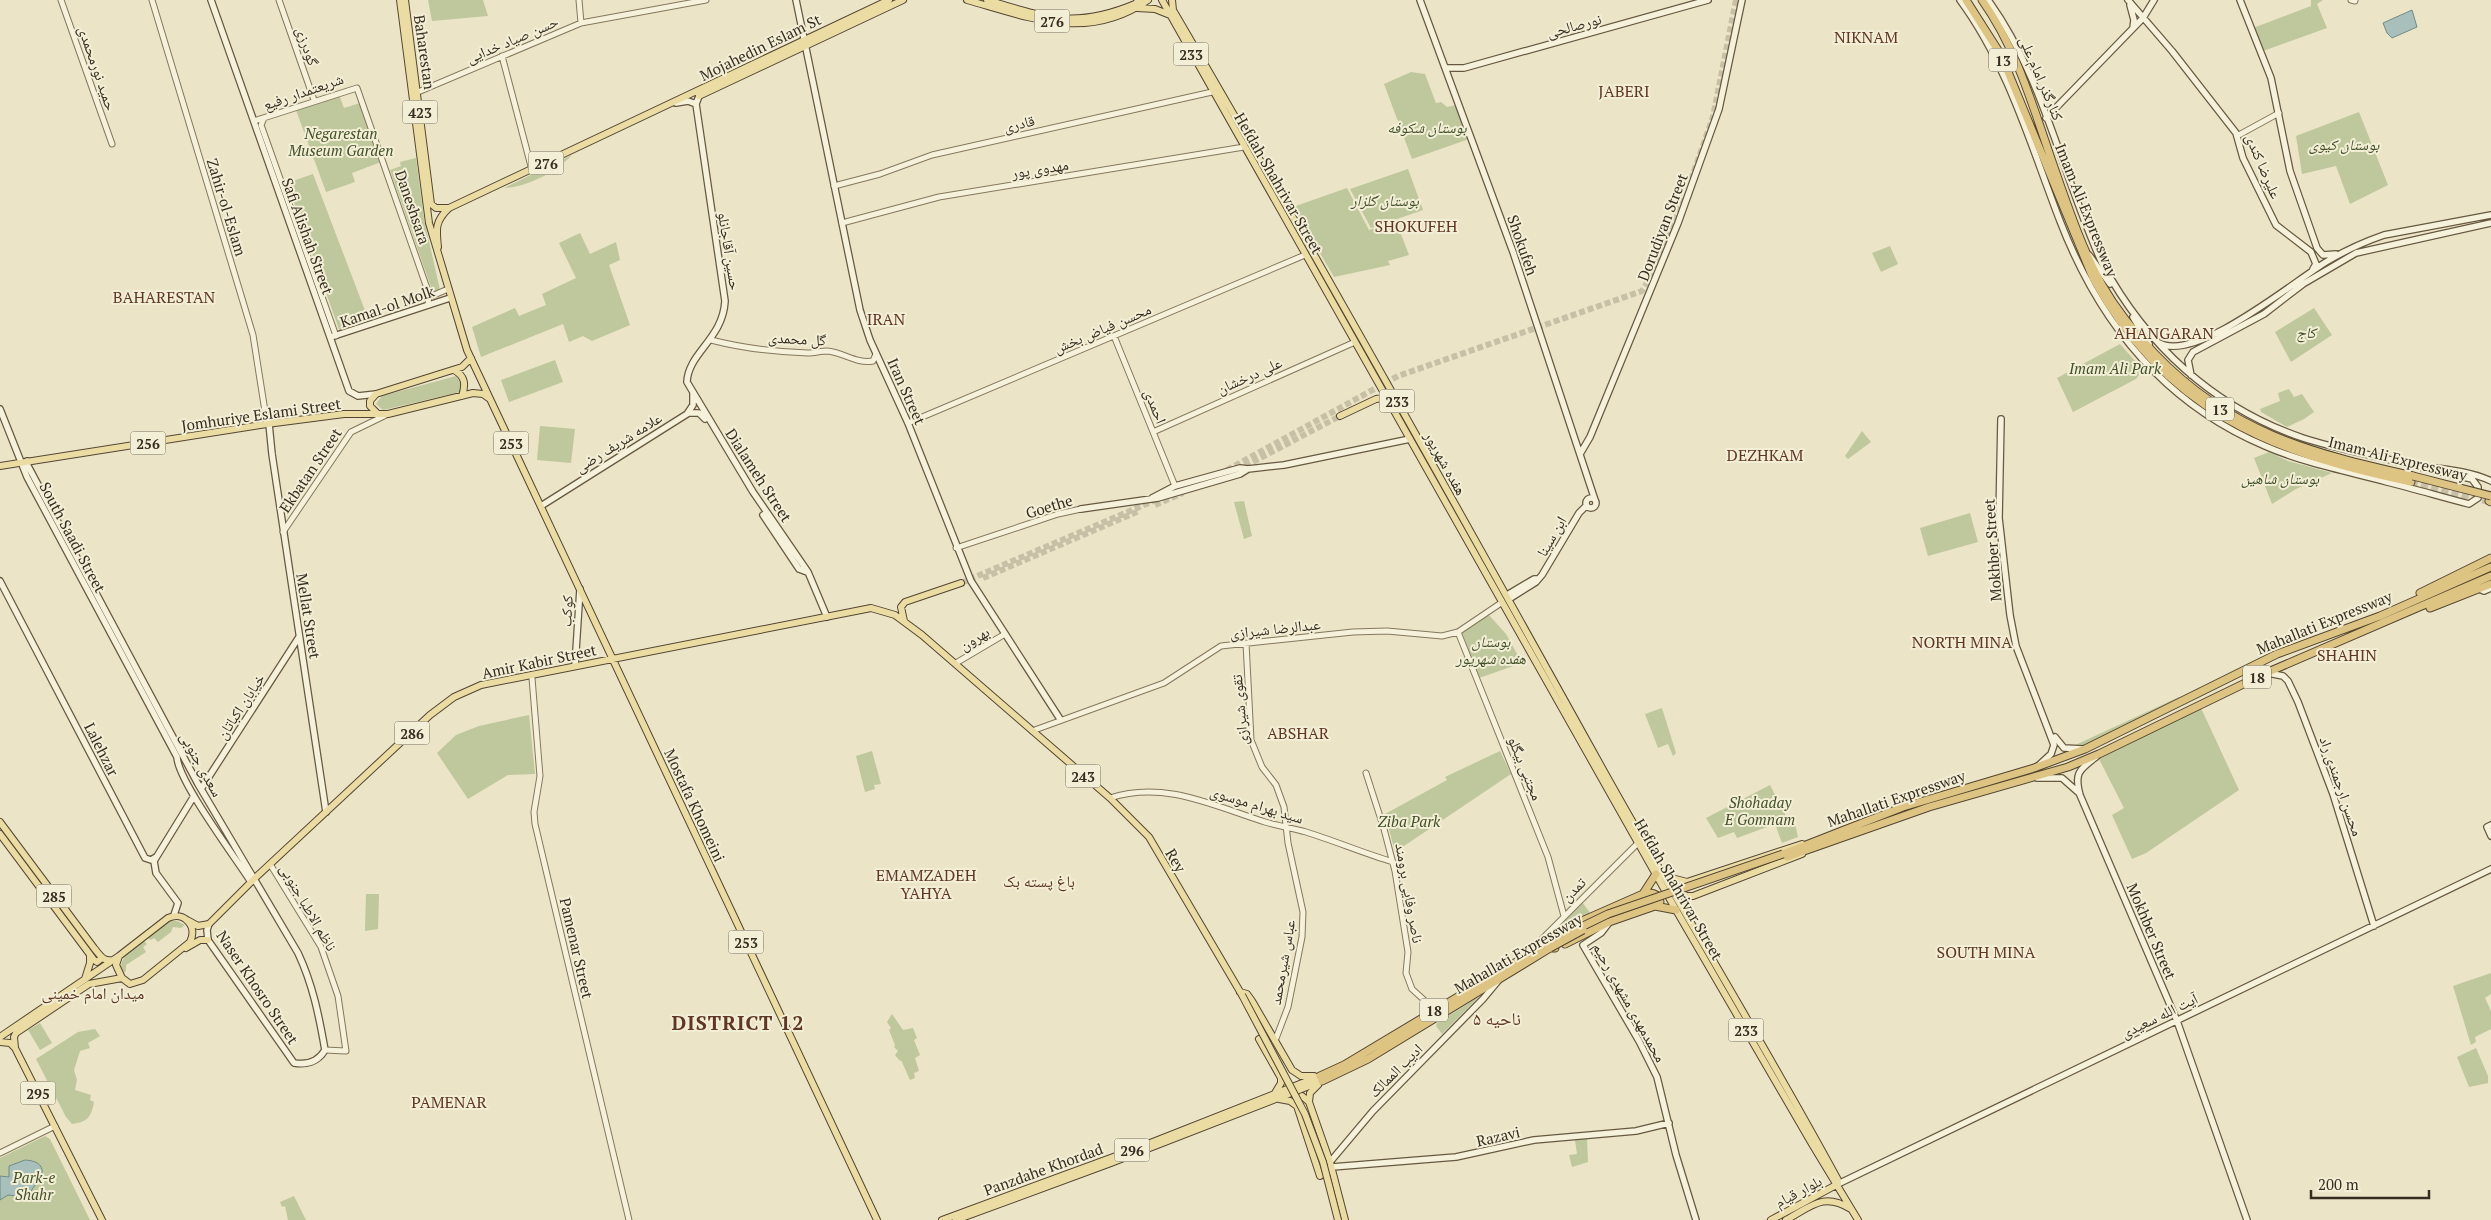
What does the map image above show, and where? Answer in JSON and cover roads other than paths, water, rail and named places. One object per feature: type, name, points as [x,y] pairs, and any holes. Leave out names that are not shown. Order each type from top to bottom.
[{"type":"highway","name":"Imam Ali Expressway","points":[[1966,0],[2001,56],[2071,229],[2102,294],[2136,343],[2170,378],[2201,403],[2227,420],[2267,440],[2326,462],[2412,479]]},
{"type":"highway","name":"Imam Ali Expressway","points":[[1982,0],[1994,18],[2017,63],[2069,211],[2102,284],[2125,320],[2155,354],[2196,393],[2250,426],[2273,437],[2311,450],[2490,500]]},
{"type":"highway","points":[[2399,608],[2417,595],[2491,558]]},
{"type":"highway","name":"Mahallati Expressway","points":[[1819,843],[1903,807],[2034,768],[2085,750],[2277,654],[2399,608],[2491,567]]},
{"type":"highway","name":"Mahallati Expressway","points":[[1378,1048],[1435,1010],[1528,954],[1603,921],[1819,843],[1929,807],[2068,767],[2099,754],[2266,673],[2491,576]]},
{"type":"highway","points":[[2415,610],[2428,608],[2491,584]]},
{"type":"highway","points":[[1643,894],[1660,875]]},
{"type":"highway","points":[[1528,954],[1543,941],[1566,928],[1643,894],[1651,892],[1657,896],[1660,902],[1655,906],[1609,922],[1557,948],[1549,945]]},
{"type":"highway","points":[[1655,906],[1676,910]]},
{"type":"highway","name":"Mahallati Expressway","points":[[1321,1078],[1378,1048],[1501,977],[1549,945]]},
{"type":"main road","name":"Safi Alishah Street","points":[[211,0],[334,337],[353,395],[376,394]]},
{"type":"main road","name":"Baharestan","points":[[400,0],[429,223],[467,350],[491,400]]},
{"type":"main road","name":"Baharestan","points":[[406,0],[431,204],[436,208],[449,208]]},
{"type":"main road","name":"Iran Street","points":[[796,0],[803,43],[860,310],[876,354],[908,423],[956,548],[974,586],[1060,719]]},
{"type":"main road","name":"Mojahedin Eslam St","points":[[699,96],[889,0]]},
{"type":"main road","name":"Mojahedin Eslam St","points":[[672,104],[803,43],[903,0]]},
{"type":"main road","name":"276","points":[[967,0],[1027,17],[1071,24],[1100,22],[1137,4]]},
{"type":"main road","name":"276","points":[[987,0],[1044,16],[1078,20],[1119,13]]},
{"type":"main road","points":[[1137,4],[1148,0]]},
{"type":"main road","name":"Hefdah Shahrivar Street","points":[[1162,0],[1278,209],[1355,342]]},
{"type":"main road","name":"Hefdah Shahrivar Street","points":[[1172,0],[1173,10],[1286,206]]},
{"type":"main road","name":"Shokufeh","points":[[1420,0],[1520,270],[1595,500],[1594,507],[1586,506]]},
{"type":"main road","name":"نورصالحی","points":[[1446,68],[1464,68],[1708,0]]},
{"type":"main road","name":"Dorudiyan Street","points":[[1580,454],[1590,437],[1675,232],[1705,149],[1719,109],[1742,0]]},
{"type":"main road","points":[[1960,0],[1984,36],[2006,82],[2068,242],[2091,289],[2123,338],[2151,368],[2195,407],[2223,425],[2265,446],[2353,474],[2469,504],[2478,498],[2478,487],[2472,479],[2416,466]]},
{"type":"main road","name":"کنارگذر امام علی","points":[[1988,0],[2018,50],[2046,118],[2089,234],[2117,291],[2155,341],[2192,376],[2238,409],[2262,421],[2302,437],[2346,451],[2416,466]]},
{"type":"main road","points":[[2129,0],[2134,20],[2133,28]]},
{"type":"main road","name":"علیرضا کندی","points":[[2129,0],[2172,51],[2237,136],[2243,158],[2276,225],[2308,250]]},
{"type":"main road","points":[[2046,118],[2143,18],[2154,0]]},
{"type":"main road","points":[[2240,0],[2263,56],[2280,113],[2290,171],[2319,252],[2327,256],[2384,235],[2491,215]]},
{"type":"main road","points":[[1137,4],[1170,15]]},
{"type":"main road","points":[[672,104],[688,100],[696,104],[699,96]]},
{"type":"main road","name":"276","points":[[449,208],[672,104]]},
{"type":"main road","name":"حسین آقاجانلو","points":[[692,390],[687,382],[690,368],[711,340],[722,319],[725,295],[696,104]]},
{"type":"main road","points":[[1278,209],[1286,206]]},
{"type":"main road","name":"هفده شهریور","points":[[1286,206],[1508,597]]},
{"type":"main road","name":"Baharestan","points":[[441,265],[436,225],[449,208]]},
{"type":"main road","points":[[2192,376],[2188,364],[2194,352],[2264,314],[2303,284],[2356,253],[2491,223]]},
{"type":"main road","points":[[2308,274],[2316,264],[2308,250],[2314,249],[2315,244]]},
{"type":"main road","points":[[2155,341],[2171,348],[2217,333],[2257,311],[2308,274],[2352,248]]},
{"type":"main road","points":[[2089,255],[2117,291]]},
{"type":"main road","name":"Kamal-ol Molk","points":[[334,337],[450,298]]},
{"type":"main road","points":[[2130,310],[2155,354]]},
{"type":"main road","name":"هفده شهریور","points":[[1355,342],[1501,603]]},
{"type":"main road","points":[[2190,343],[2189,350],[2194,352]]},
{"type":"main road","points":[[378,414],[370,406],[370,401],[376,394],[454,370],[468,363],[471,358]]},
{"type":"main road","points":[[454,370],[463,378],[465,384],[462,396]]},
{"type":"main road","points":[[692,390],[693,405],[688,412],[698,413],[701,406]]},
{"type":"main road","name":"Dialameh Street","points":[[692,390],[753,492],[808,572],[827,617]]},
{"type":"main road","name":"Jomhuriye Eslami Street","points":[[0,466],[268,424],[344,414],[388,414],[478,393],[491,400]]},
{"type":"main road","points":[[1340,416],[1376,399],[1382,398],[1390,402]]},
{"type":"main road","name":"Mostafa Khomeini","points":[[491,400],[877,1220]]},
{"type":"main road","name":"سعدی جنوبی","points":[[0,409],[35,486],[201,789],[253,880],[298,953],[310,978],[325,1050]]},
{"type":"main road","name":"علامه شریف رضی","points":[[541,506],[688,412]]},
{"type":"main road","name":"Dialameh Street","points":[[698,413],[704,417],[743,484],[799,569],[808,572]]},
{"type":"main road","name":"Mokhber Street","points":[[2001,419],[1999,518],[2006,590],[2016,646],[2050,732]]},
{"type":"main road","name":"Mellat Street","points":[[268,424],[326,812]]},
{"type":"main road","name":"Goethe","points":[[1081,509],[1152,498],[1172,489],[1240,468],[1248,469],[1309,460],[1410,439]]},
{"type":"main road","points":[[2416,466],[2464,472],[2491,482]]},
{"type":"main road","name":"South Saadi Street","points":[[35,486],[105,623]]},
{"type":"main road","name":"ابن سینا","points":[[1508,597],[1534,579],[1538,579],[1547,570],[1579,513],[1586,506]]},
{"type":"main road","name":"Lalehzar","points":[[0,581],[145,858],[151,860],[156,857]]},
{"type":"main road","points":[[904,621],[901,606],[905,602],[962,585]]},
{"type":"main road","points":[[2477,588],[2484,591],[2491,588]]},
{"type":"main road","name":"کوکب","points":[[575,666],[580,589]]},
{"type":"main road","points":[[1501,603],[1508,597]]},
{"type":"main road","name":"Hefdah Shahrivar Street","points":[[1508,597],[1660,875],[1790,1093],[1838,1180],[1838,1184]]},
{"type":"main road","name":"Hefdah Shahrivar Street","points":[[1501,603],[1638,843],[1660,875],[1676,910],[1820,1160],[1838,1184],[1858,1220]]},
{"type":"main road","name":"Amir Kabir Street","points":[[209,924],[253,880],[430,715],[454,697],[481,685],[871,608]]},
{"type":"main road","name":"Rey","points":[[871,608],[890,612],[904,621],[956,663],[1110,798],[1149,837],[1241,993],[1305,1114],[1323,1162],[1338,1220]]},
{"type":"main road","name":"سعدی جنوبی","points":[[105,623],[178,757],[178,766],[194,796],[253,880]]},
{"type":"main road","name":"خیابان اکباتان","points":[[201,789],[299,637]]},
{"type":"main road","name":"محسن ارجمندی راد","points":[[2266,673],[2283,676],[2298,701],[2333,794],[2374,926]]},
{"type":"main road","points":[[2050,732],[2061,746],[2085,750]]},
{"type":"main road","points":[[2034,768],[2052,752],[2054,745],[2050,732]]},
{"type":"main road","points":[[2080,795],[2076,782],[2078,774],[2083,766],[2099,754]]},
{"type":"main road","points":[[178,757],[183,762],[195,786],[201,789]]},
{"type":"main road","points":[[2025,779],[2059,777],[2069,782],[2080,795]]},
{"type":"main road","name":"Mokhber Street","points":[[2080,795],[2177,1021],[2247,1220]]},
{"type":"main road","points":[[0,1037],[117,958],[174,915],[178,903],[156,873],[154,864],[156,857],[194,796]]},
{"type":"main road","name":"285","points":[[1,826],[90,953]]},
{"type":"main road","points":[[2489,826],[2491,836]]},
{"type":"main road","name":"285","points":[[0,834],[68,920],[102,958]]},
{"type":"main road","points":[[1687,882],[1683,892],[1685,896],[1693,896],[1785,862],[1819,843]]},
{"type":"main road","points":[[1660,875],[1687,882],[1776,852],[1819,843]]},
{"type":"main road","name":"آیت الله سعیدی","points":[[1838,1184],[2491,869]]},
{"type":"main road","points":[[174,915],[198,926],[209,924]]},
{"type":"main road","points":[[117,958],[116,965],[122,978],[130,984],[143,980],[190,942],[192,930],[187,920]]},
{"type":"main road","name":"محمدمهدی مشهدی رحیم","points":[[1609,922],[1601,933],[1583,945],[1653,1069],[1696,1220]]},
{"type":"main road","name":"Naser Khosro Street","points":[[209,924],[206,930],[208,940],[294,1063],[312,1062],[321,1056],[325,1050]]},
{"type":"main road","points":[[180,950],[200,940],[208,940]]},
{"type":"main road","points":[[90,953],[95,962],[99,962],[102,958],[107,961],[117,958]]},
{"type":"main road","points":[[84,980],[90,963],[90,953]]},
{"type":"main road","name":"ادیب الممالک","points":[[1320,1176],[1325,1175],[1373,1111],[1486,996],[1501,977]]},
{"type":"main road","points":[[15,1048],[14,1037],[16,1033],[89,984],[122,978]]},
{"type":"main road","points":[[1241,993],[1247,994],[1252,1001],[1296,1073],[1305,1077],[1321,1078]]},
{"type":"main road","points":[[1259,1039],[1281,1078],[1281,1083],[1275,1096],[1287,1099],[1297,1106]]},
{"type":"main road","points":[[0,1042],[10,1043],[15,1048]]},
{"type":"main road","name":"295","points":[[15,1048],[102,1220]]},
{"type":"main road","points":[[1309,1102],[1312,1090],[1321,1078]]},
{"type":"main road","name":"Panzdahe Khordad","points":[[942,1220],[1115,1159],[1321,1078]]},
{"type":"main road","points":[[1320,1176],[1297,1106],[1297,1100],[1302,1096],[1309,1102],[1331,1165],[1345,1220]]},
{"type":"main road","name":"Razavi","points":[[1331,1165],[1456,1157],[1534,1140],[1636,1131],[1669,1123]]},
{"type":"main road","name":"بلوار قیام","points":[[1771,1220],[1838,1184]]},
{"type":"main road","points":[[1786,1220],[1826,1200],[1834,1200],[1852,1210]]},
{"type":"main road","name":"Panzdahe Khordad","points":[[956,1220],[996,1202]]},
{"type":"street","name":"حمید نورمحمدی","points":[[61,0],[112,144]]},
{"type":"street","name":"Zahir-ol-Eslam","points":[[152,0],[253,335],[268,424]]},
{"type":"street","name":"گودرزی","points":[[279,0],[314,100]]},
{"type":"street","points":[[578,0],[581,23]]},
{"type":"street","name":"حسن صیاد خدایی","points":[[418,92],[581,23],[706,0]]},
{"type":"street","points":[[502,56],[532,170]]},
{"type":"street","name":"شریعتمدار رفیع","points":[[254,120],[355,87],[359,90]]},
{"type":"street","name":"Daneshsara","points":[[359,90],[429,294],[428,305]]},
{"type":"street","name":"قادرى","points":[[834,186],[880,174],[932,156],[1212,92]]},
{"type":"street","points":[[2237,136],[2280,113]]},
{"type":"street","name":"Safi Alishah Street","points":[[267,117],[261,121],[261,125],[334,337]]},
{"type":"street","name":"مهدوی پور","points":[[842,223],[939,198],[1244,147]]},
{"type":"street","name":"محسن فیاض بخش","points":[[908,423],[1305,255]]},
{"type":"street","points":[[429,294],[434,295],[448,289]]},
{"type":"street","name":"احمدی","points":[[1114,336],[1153,432],[1172,489]]},
{"type":"street","name":"گل محمدی","points":[[711,340],[733,346],[761,349],[810,353],[827,351],[864,362],[872,360],[876,354]]},
{"type":"street","name":"علی درخشان","points":[[1153,432],[1355,342]]},
{"type":"street","name":"Ekbatan Street","points":[[284,532],[351,432],[388,414]]},
{"type":"street","name":"Goethe","points":[[956,548],[1058,514],[1081,509]]},
{"type":"street","name":"عبدالرضا شیرازی","points":[[1032,731],[1060,719],[1164,682],[1221,646],[1352,632],[1382,631],[1442,636],[1458,632],[1501,603]]},
{"type":"street","name":"مجتبی بیگلو","points":[[1458,632],[1548,857],[1564,916]]},
{"type":"street","name":"بهرون","points":[[956,663],[1005,634]]},
{"type":"street","name":"تقوی شیرازی","points":[[1246,644],[1251,740],[1262,767],[1276,785],[1284,807],[1286,827]]},
{"type":"street","name":"Pamenar Street","points":[[531,676],[540,776],[534,812],[535,824],[629,1220]]},
{"type":"street","name":"ناصر وفایی برومند","points":[[1366,774],[1393,862],[1408,952],[1406,973],[1412,988],[1435,1010]]},
{"type":"street","name":"سید بهرام موسوی","points":[[1110,798],[1132,792],[1163,792],[1207,801],[1267,823],[1286,827],[1393,862]]},
{"type":"street","name":"عباس شیرمحمد","points":[[1275,1041],[1288,1008],[1304,928],[1303,905],[1286,827]]},
{"type":"street","name":"تمدن","points":[[1528,954],[1638,843]]},
{"type":"street","name":"ناظم الاطبا جنوبی","points":[[270,864],[321,947],[338,996],[346,1050],[325,1050]]},
{"type":"street","points":[[0,1151],[54,1124]]},
{"type":"water","points":[[2412,10],[2417,27],[2392,38],[2387,33],[2383,23]]},
{"type":"water","points":[[25,1160],[36,1162],[41,1167],[42,1171],[39,1179],[26,1197],[8,1195],[0,1200],[0,1176],[9,1177],[9,1166]]},
{"type":"tunnel","points":[[1691,180],[1713,117],[1736,0]]},
{"type":"tunnel","points":[[1227,470],[1398,376],[1642,291],[1650,278],[1685,196]]},
{"type":"tunnel","points":[[1245,466],[1340,416]]},
{"type":"tunnel","points":[[1188,487],[1209,478]]},
{"type":"tunnel","points":[[2411,482],[2491,502]]},
{"type":"tunnel","points":[[1155,505],[1183,493]]},
{"type":"tunnel","points":[[961,583],[1158,499]]},
{"type":"tunnel","points":[[983,578],[1139,511]]},
{"type":"district","name":"NIKNAM","points":[[1866,37]]},
{"type":"district","name":"JABERI","points":[[1624,91]]},
{"type":"district","name":"SHOKUFEH","points":[[1416,226]]},
{"type":"district","name":"BAHARESTAN","points":[[164,297]]},
{"type":"district","name":"IRAN","points":[[886,319]]},
{"type":"district","name":"AHANGARAN","points":[[2164,333]]},
{"type":"district","name":"DEZHKAM","points":[[1765,455]]},
{"type":"district","name":"NORTH MINA","points":[[1962,642]]},
{"type":"district","name":"SHAHIN","points":[[2347,655]]},
{"type":"district","name":"ABSHAR","points":[[1298,733]]},
{"type":"district","name":"باغ پسته بک","points":[[1039,881]]},
{"type":"district","name":"EMAMZADEH YAHYA","points":[[926,884]]},
{"type":"district","name":"SOUTH MINA","points":[[1986,952]]},
{"type":"district","name":"میدان امام خمینی","points":[[93,993]]},
{"type":"district","name":"ناحیه ۵","points":[[1497,1018]]},
{"type":"district","name":"DISTRICT 12","points":[[738,1022]]},
{"type":"district","name":"PAMENAR","points":[[449,1102]]},
{"type":"park label","name":"بوستان شکوفه","points":[[1427,127]]},
{"type":"park label","name":"Negarestan Museum Garden","points":[[341,142]]},
{"type":"park label","name":"بوستان کیوی","points":[[2344,144]]},
{"type":"park label","name":"بوستان گلزار","points":[[1385,200]]},
{"type":"park label","name":"کاج","points":[[2306,332]]},
{"type":"park label","name":"Imam Ali Park","points":[[2115,368]]},
{"type":"park label","name":"بوستان شاهین","points":[[2280,478]]},
{"type":"park label","name":"بوستان هفده شهریور","points":[[1491,650]]},
{"type":"park label","name":"Shohaday E Gomnam","points":[[1760,810]]},
{"type":"park label","name":"Ziba Park","points":[[1409,821]]},
{"type":"park label","name":"Park-e Shahr","points":[[34,1186]]}]
